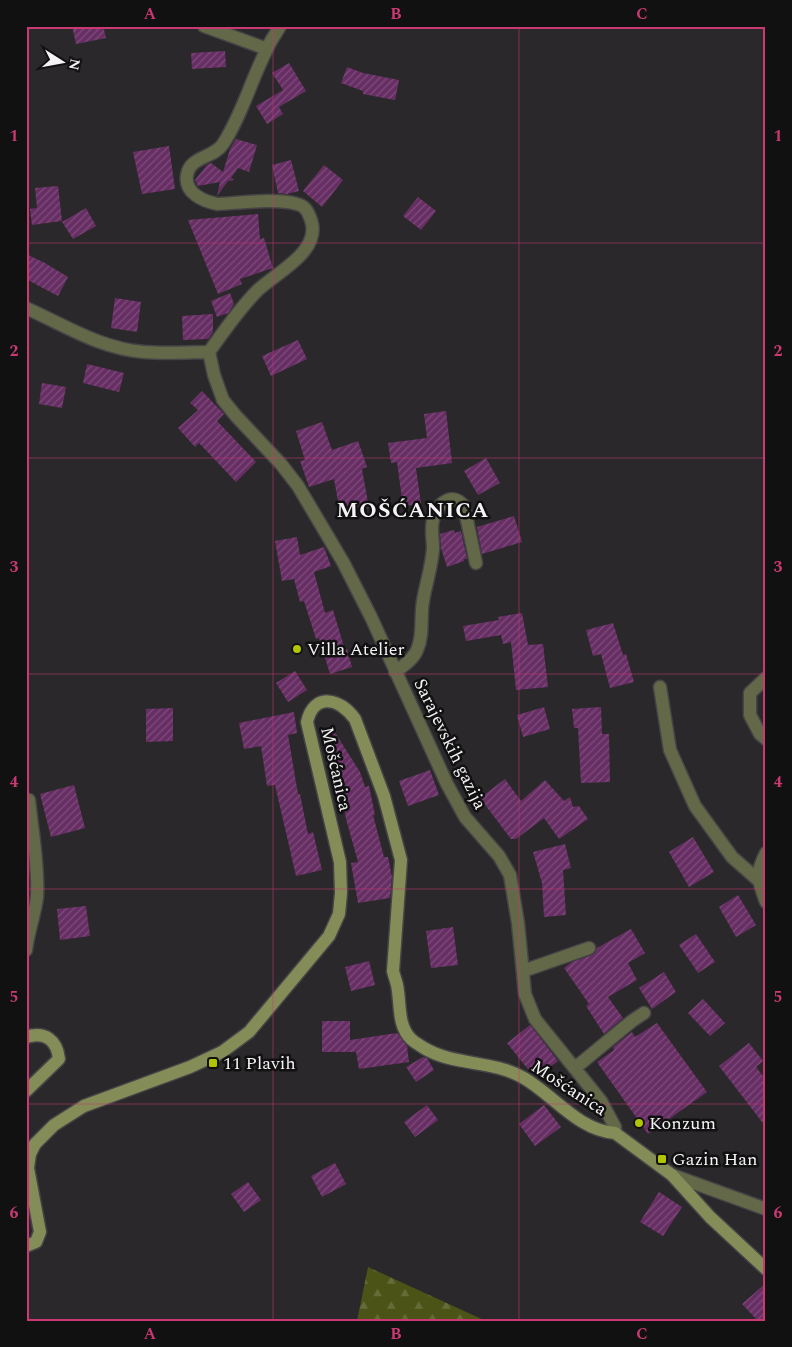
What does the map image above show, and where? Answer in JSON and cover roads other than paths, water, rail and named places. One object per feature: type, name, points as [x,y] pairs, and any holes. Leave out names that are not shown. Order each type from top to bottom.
[{"type":"main road","name":"Mošćanica","points":[[26,1246],[36,1242],[40,1232],[28,1168],[30,1154],[35,1144],[54,1125],[84,1106],[190,1067],[222,1052],[249,1032],[329,936],[339,914],[341,893],[340,862],[307,722],[314,706],[325,701],[338,703],[348,709],[355,719],[384,796],[401,860],[393,971],[403,1026],[412,1040],[446,1058],[495,1067],[521,1076],[584,1123],[605,1132],[615,1133]]},
{"type":"main road","points":[[26,1037],[36,1034],[50,1038],[58,1047],[59,1058],[26,1091]]},
{"type":"main road","points":[[615,1133],[672,1175],[710,1217],[766,1269]]},
{"type":"street","points":[[204,26],[267,49]]},
{"type":"street","points":[[26,308],[59,325],[103,343],[143,352],[209,352],[257,292],[277,274],[297,260],[310,242],[313,225],[307,210],[298,204],[285,202],[216,204],[206,202],[193,194],[187,184],[187,174],[192,164],[203,156],[214,153],[222,146],[246,98],[267,49],[280,26]]},
{"type":"street","name":"Sarajevskih gazija","points":[[209,352],[214,375],[223,400],[281,464],[298,486],[343,562],[371,617],[447,784],[465,817],[499,856],[510,875],[518,923],[525,994],[535,1019],[601,1101],[615,1133]]},
{"type":"street","points":[[395,672],[413,658],[421,640],[422,602],[432,552],[432,522],[438,507],[446,500],[453,498],[459,500],[464,506],[476,563]]},
{"type":"street","points":[[766,678],[750,693],[750,714],[760,734],[766,739]]},
{"type":"street","points":[[660,686],[670,750],[694,806],[732,857],[757,879],[766,902]]},
{"type":"street","points":[[26,950],[36,897],[30,800]]},
{"type":"street","points":[[757,879],[760,865],[766,853]]},
{"type":"street","points":[[523,971],[590,948]]},
{"type":"street","points":[[575,1068],[644,1013]]},
{"type":"street","points":[[672,1175],[766,1209]]},
{"type":"place","name":"Villa Atelier","points":[[297,649]]},
{"type":"place","name":"11 Plavih","points":[[213,1063]]},
{"type":"place","name":"Konzum","points":[[639,1123]]},
{"type":"place","name":"Gazin Han","points":[[662,1159]]},
{"type":"district","name":"MOŠĆANICA","points":[[413,510]]}]
